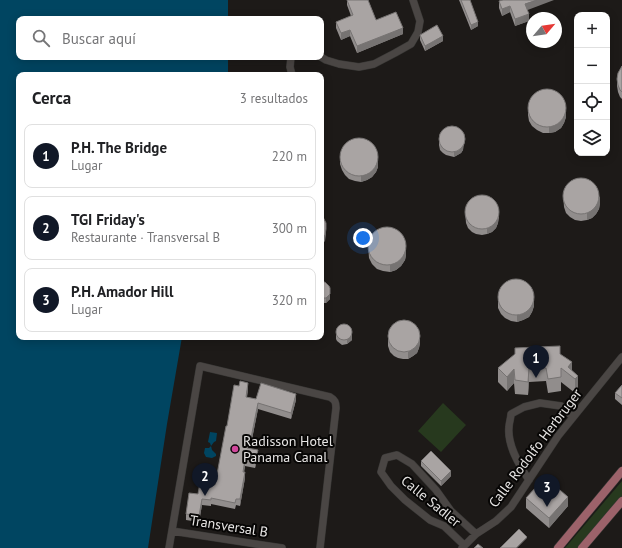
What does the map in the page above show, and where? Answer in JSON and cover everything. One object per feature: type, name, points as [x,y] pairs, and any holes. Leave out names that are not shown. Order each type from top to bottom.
[{"type":"main road","points":[[558,548],[622,471]]},
{"type":"main road","points":[[582,548],[622,501]]},
{"type":"street","points":[[324,59],[339,64],[359,67],[374,64],[411,44],[418,32],[420,21],[413,0]]},
{"type":"street","points":[[291,60],[291,72]]},
{"type":"street","name":"Calle Rodolfo Herbruger","points":[[463,546],[476,534],[496,521],[511,507],[558,436],[622,357]]},
{"type":"street","points":[[169,548],[200,366],[334,399],[336,408],[320,548]]},
{"type":"street","points":[[529,480],[517,462],[510,442],[508,427],[512,414],[524,407],[540,403],[561,406],[573,417]]},
{"type":"street","name":"Calle Sadler","points":[[463,546],[444,526],[430,520],[405,500],[391,486],[381,472],[385,458],[397,455],[412,464],[436,490],[451,511],[476,534]]},
{"type":"street","name":"Transversal B","points":[[172,531],[244,545],[282,548]]},
{"type":"green space","points":[[443,403],[466,425],[441,452],[418,431]]},
{"type":"green space","points":[[622,481],[622,496],[578,548],[565,548]]},
{"type":"water","points":[[0,0],[228,0],[228,16],[16,16],[16,60],[228,60],[228,72],[16,72],[16,340],[181,340],[148,548],[0,548]]},
{"type":"water","points":[[210,432],[217,433],[216,441],[211,446],[208,442]]},
{"type":"water","points":[[211,446],[216,456],[212,458],[206,457],[204,453],[205,448],[209,448]]},
{"type":"building","points":[[347,0],[368,0],[376,20],[396,12],[403,28],[357,46],[350,30],[341,33],[336,22],[353,15]]},
{"type":"building","points":[[461,0],[470,0],[478,22],[471,25]]},
{"type":"building","points":[[537,0],[525,4],[528,12],[526,12],[526,15],[515,19],[510,6],[502,9],[499,1]]},
{"type":"building","points":[[437,25],[443,36],[425,46],[420,35]]},
{"type":"building","points":[[622,66],[622,92],[618,85],[617,79],[618,73]]},
{"type":"building","points":[[543,89],[551,89],[558,92],[563,97],[566,108],[563,119],[558,124],[551,127],[543,127],[536,124],[531,119],[528,112],[528,104],[531,97],[536,92]]},
{"type":"building","points":[[452,126],[461,130],[465,139],[461,148],[452,152],[443,148],[439,139],[443,130]]},
{"type":"building","points":[[359,138],[369,141],[375,147],[378,157],[375,167],[369,173],[359,176],[349,173],[343,167],[340,157],[343,147],[349,141]]},
{"type":"building","points":[[585,178],[594,183],[598,189],[598,203],[594,209],[585,214],[577,214],[568,209],[564,203],[563,192],[568,183],[574,179]]},
{"type":"building","points":[[479,195],[485,195],[494,200],[498,206],[498,218],[494,224],[485,229],[479,229],[470,224],[465,215],[465,209],[470,200]]},
{"type":"building","points":[[324,219],[326,223],[324,236]]},
{"type":"building","points":[[383,227],[391,227],[403,236],[406,246],[403,256],[397,262],[391,265],[383,265],[371,256],[368,250],[368,242],[377,230]]},
{"type":"building","points":[[520,279],[529,284],[533,290],[533,304],[529,310],[520,315],[512,315],[503,310],[499,304],[498,293],[503,284],[509,280]]},
{"type":"building","points":[[324,282],[330,288],[330,294],[324,298]]},
{"type":"building","points":[[407,320],[413,322],[418,327],[420,336],[418,345],[413,350],[401,352],[395,350],[390,345],[388,333],[390,327],[395,322]]},
{"type":"building","points":[[344,324],[350,326],[352,332],[350,338],[344,340],[338,338],[336,332],[338,326]]},
{"type":"building","points":[[560,346],[560,354],[572,362],[568,367],[578,376],[575,379],[561,368],[561,377],[548,379],[546,368],[529,368],[528,382],[515,380],[514,369],[507,377],[498,368],[515,354],[515,348]]},
{"type":"building","name":"Radisson Hotel Panama Canal","points":[[240,381],[248,383],[246,397],[256,399],[261,383],[296,394],[291,413],[258,403],[251,438],[249,438],[247,448],[258,450],[255,461],[245,459],[243,472],[245,472],[240,499],[236,499],[235,503],[211,498],[211,500],[202,499],[199,516],[186,514],[189,493],[198,494],[200,482],[215,485],[234,385],[239,386]]},
{"type":"building","points":[[622,385],[622,398],[615,393]]},
{"type":"building","points":[[431,451],[451,471],[441,481],[421,461]]},
{"type":"building","points":[[545,477],[568,497],[549,518],[526,498]]},
{"type":"building","points":[[519,529],[527,537],[516,548],[500,548]]},
{"type":"building","points":[[478,544],[483,548],[474,548]]},
{"type":"place","name":"P.H. The Bridge","points":[[536,378]]},
{"type":"place","name":"Radisson Hotel Panama Canal","points":[[235,449]]},
{"type":"place","name":"TGI Friday's","points":[[205,496]]},
{"type":"place","name":"P.H. Amador Hill","points":[[547,507]]}]
